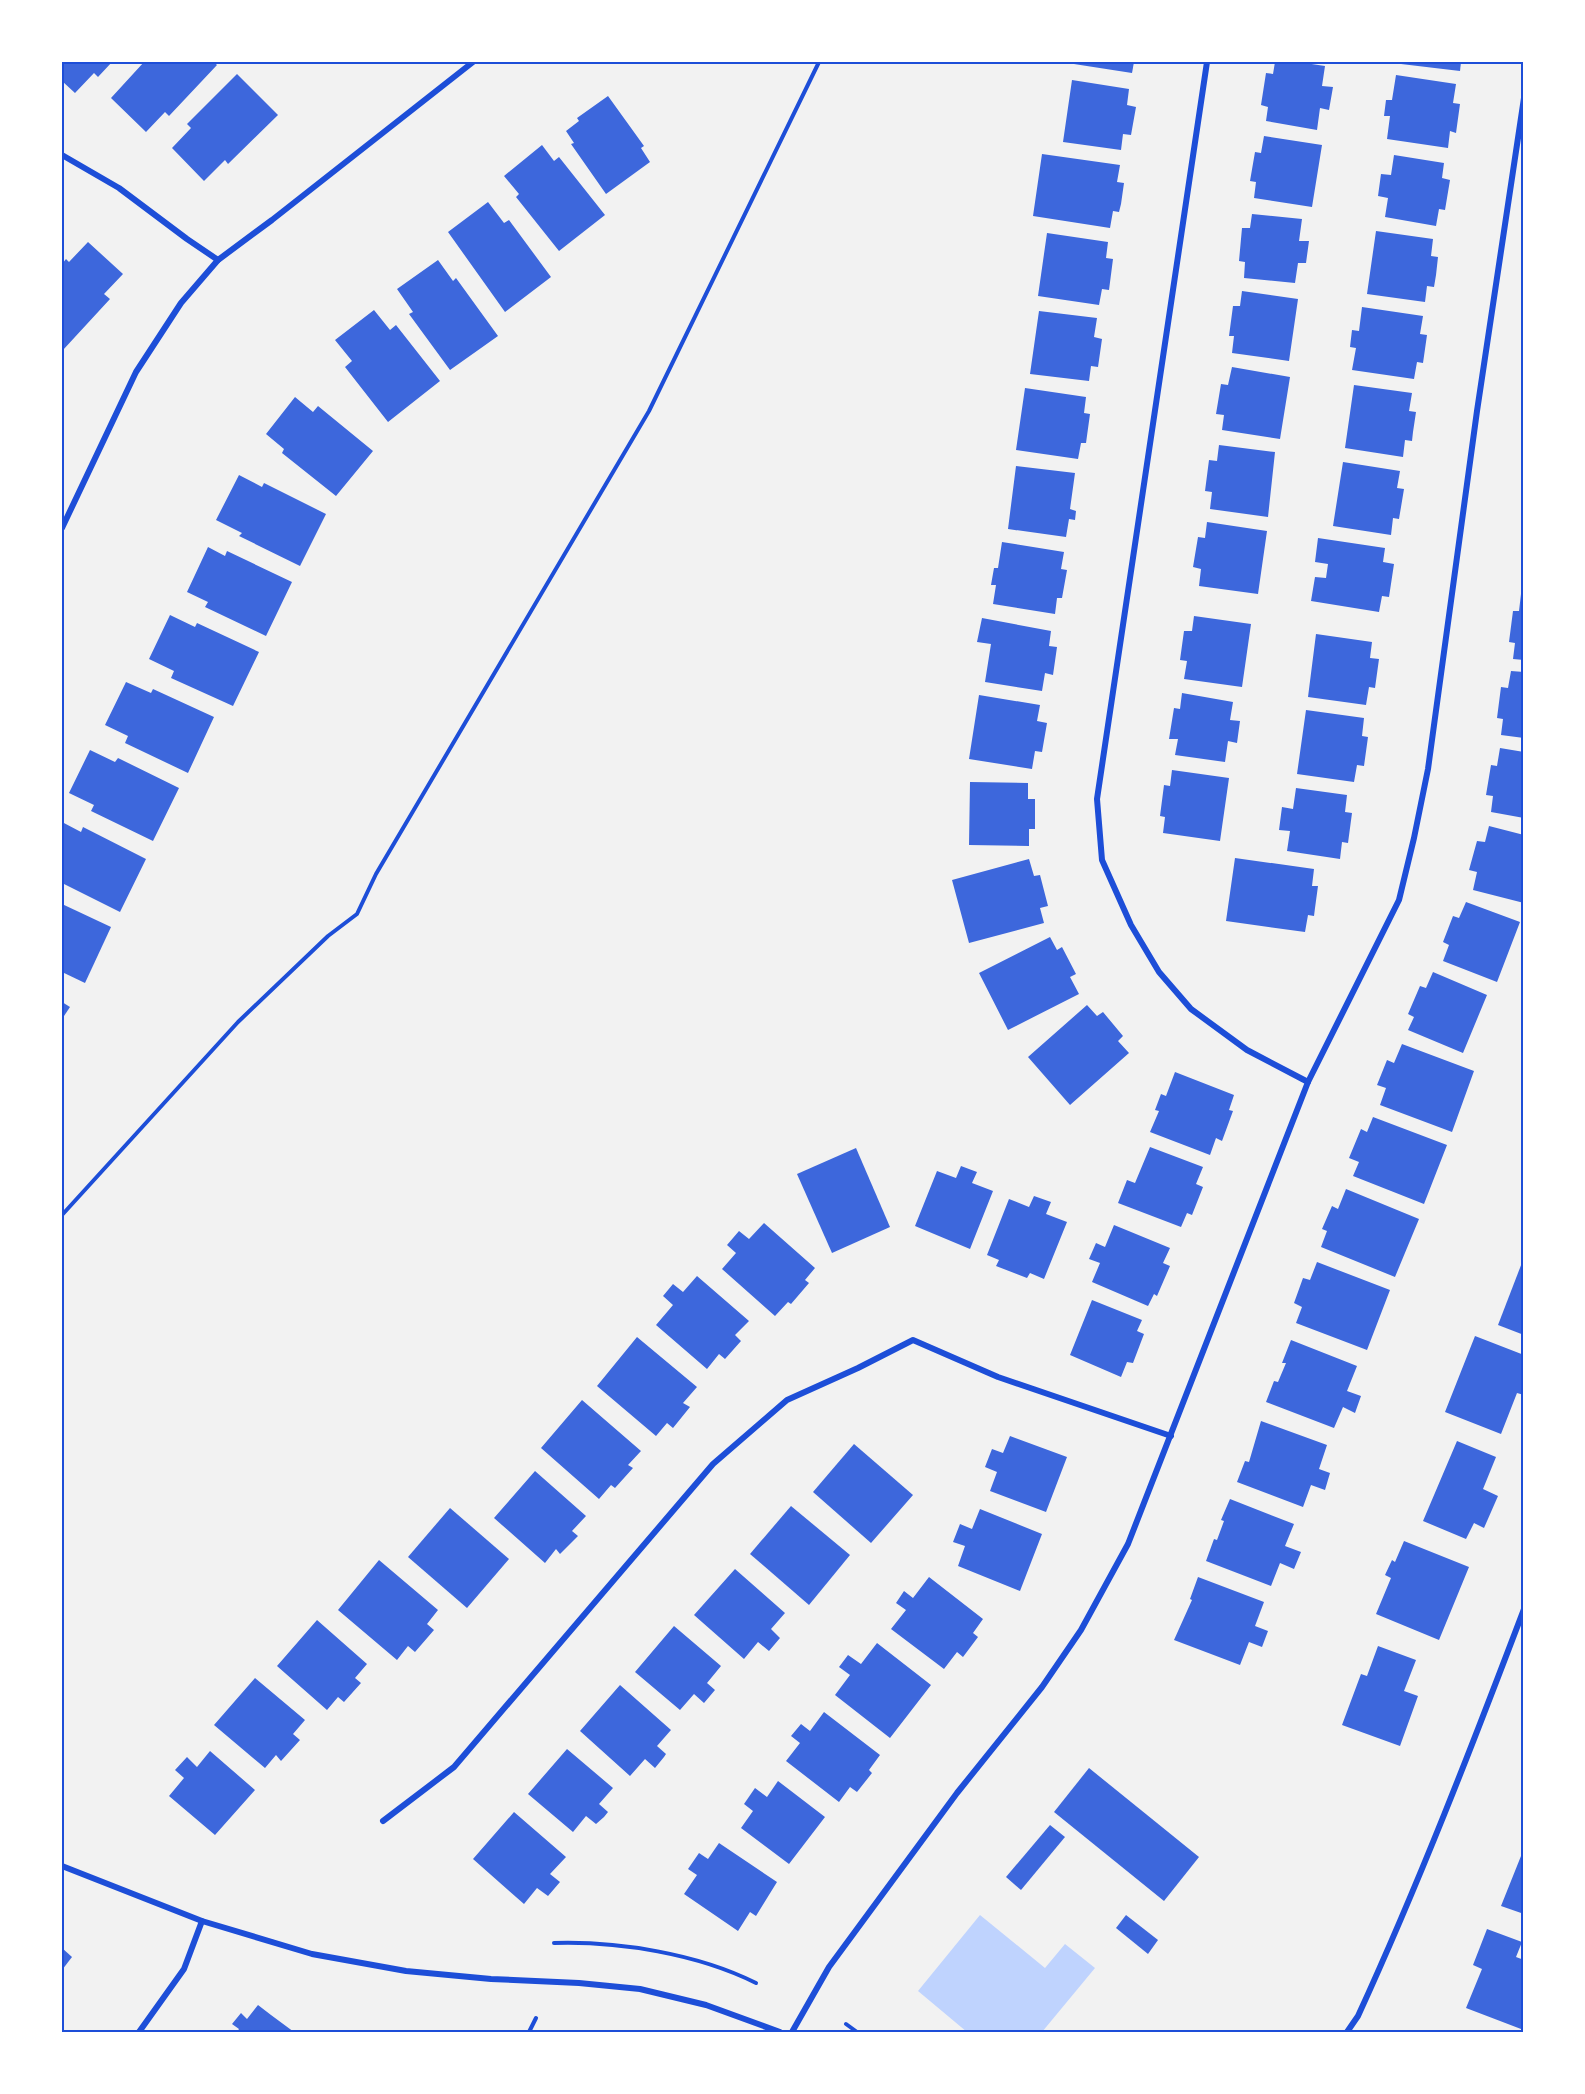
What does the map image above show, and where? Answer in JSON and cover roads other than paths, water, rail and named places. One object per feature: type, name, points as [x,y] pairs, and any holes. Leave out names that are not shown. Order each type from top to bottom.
[{"type":"street","points":[[62,528],[136,372],[181,303],[218,260],[473,62]]},
{"type":"street","points":[[1207,62],[1097,799],[1102,861],[1131,925],[1159,972],[1191,1009],[1247,1050],[1308,1082]]},
{"type":"street","points":[[792,2032],[829,1967],[957,1793],[1042,1687],[1081,1630],[1128,1544],[1308,1082],[1399,900],[1428,769],[1477,411],[1524,98]]},
{"type":"street","points":[[62,155],[119,188],[218,260]]},
{"type":"street","points":[[382,1821],[454,1767],[712,1464],[787,1400],[913,1340],[998,1377],[1171,1436]]},
{"type":"street","points":[[1347,2032],[1358,2016],[1419,1876],[1524,1610]]},
{"type":"street","points":[[62,1866],[202,1921],[312,1954],[406,1971],[640,1989],[706,2005],[780,2032]]},
{"type":"street","points":[[139,2032],[184,1969],[202,1921]]},
{"type":"water","points":[[980,1915],[1045,1968],[1065,1944],[1095,1968],[1042,2032],[967,2032],[918,1991]]}]
